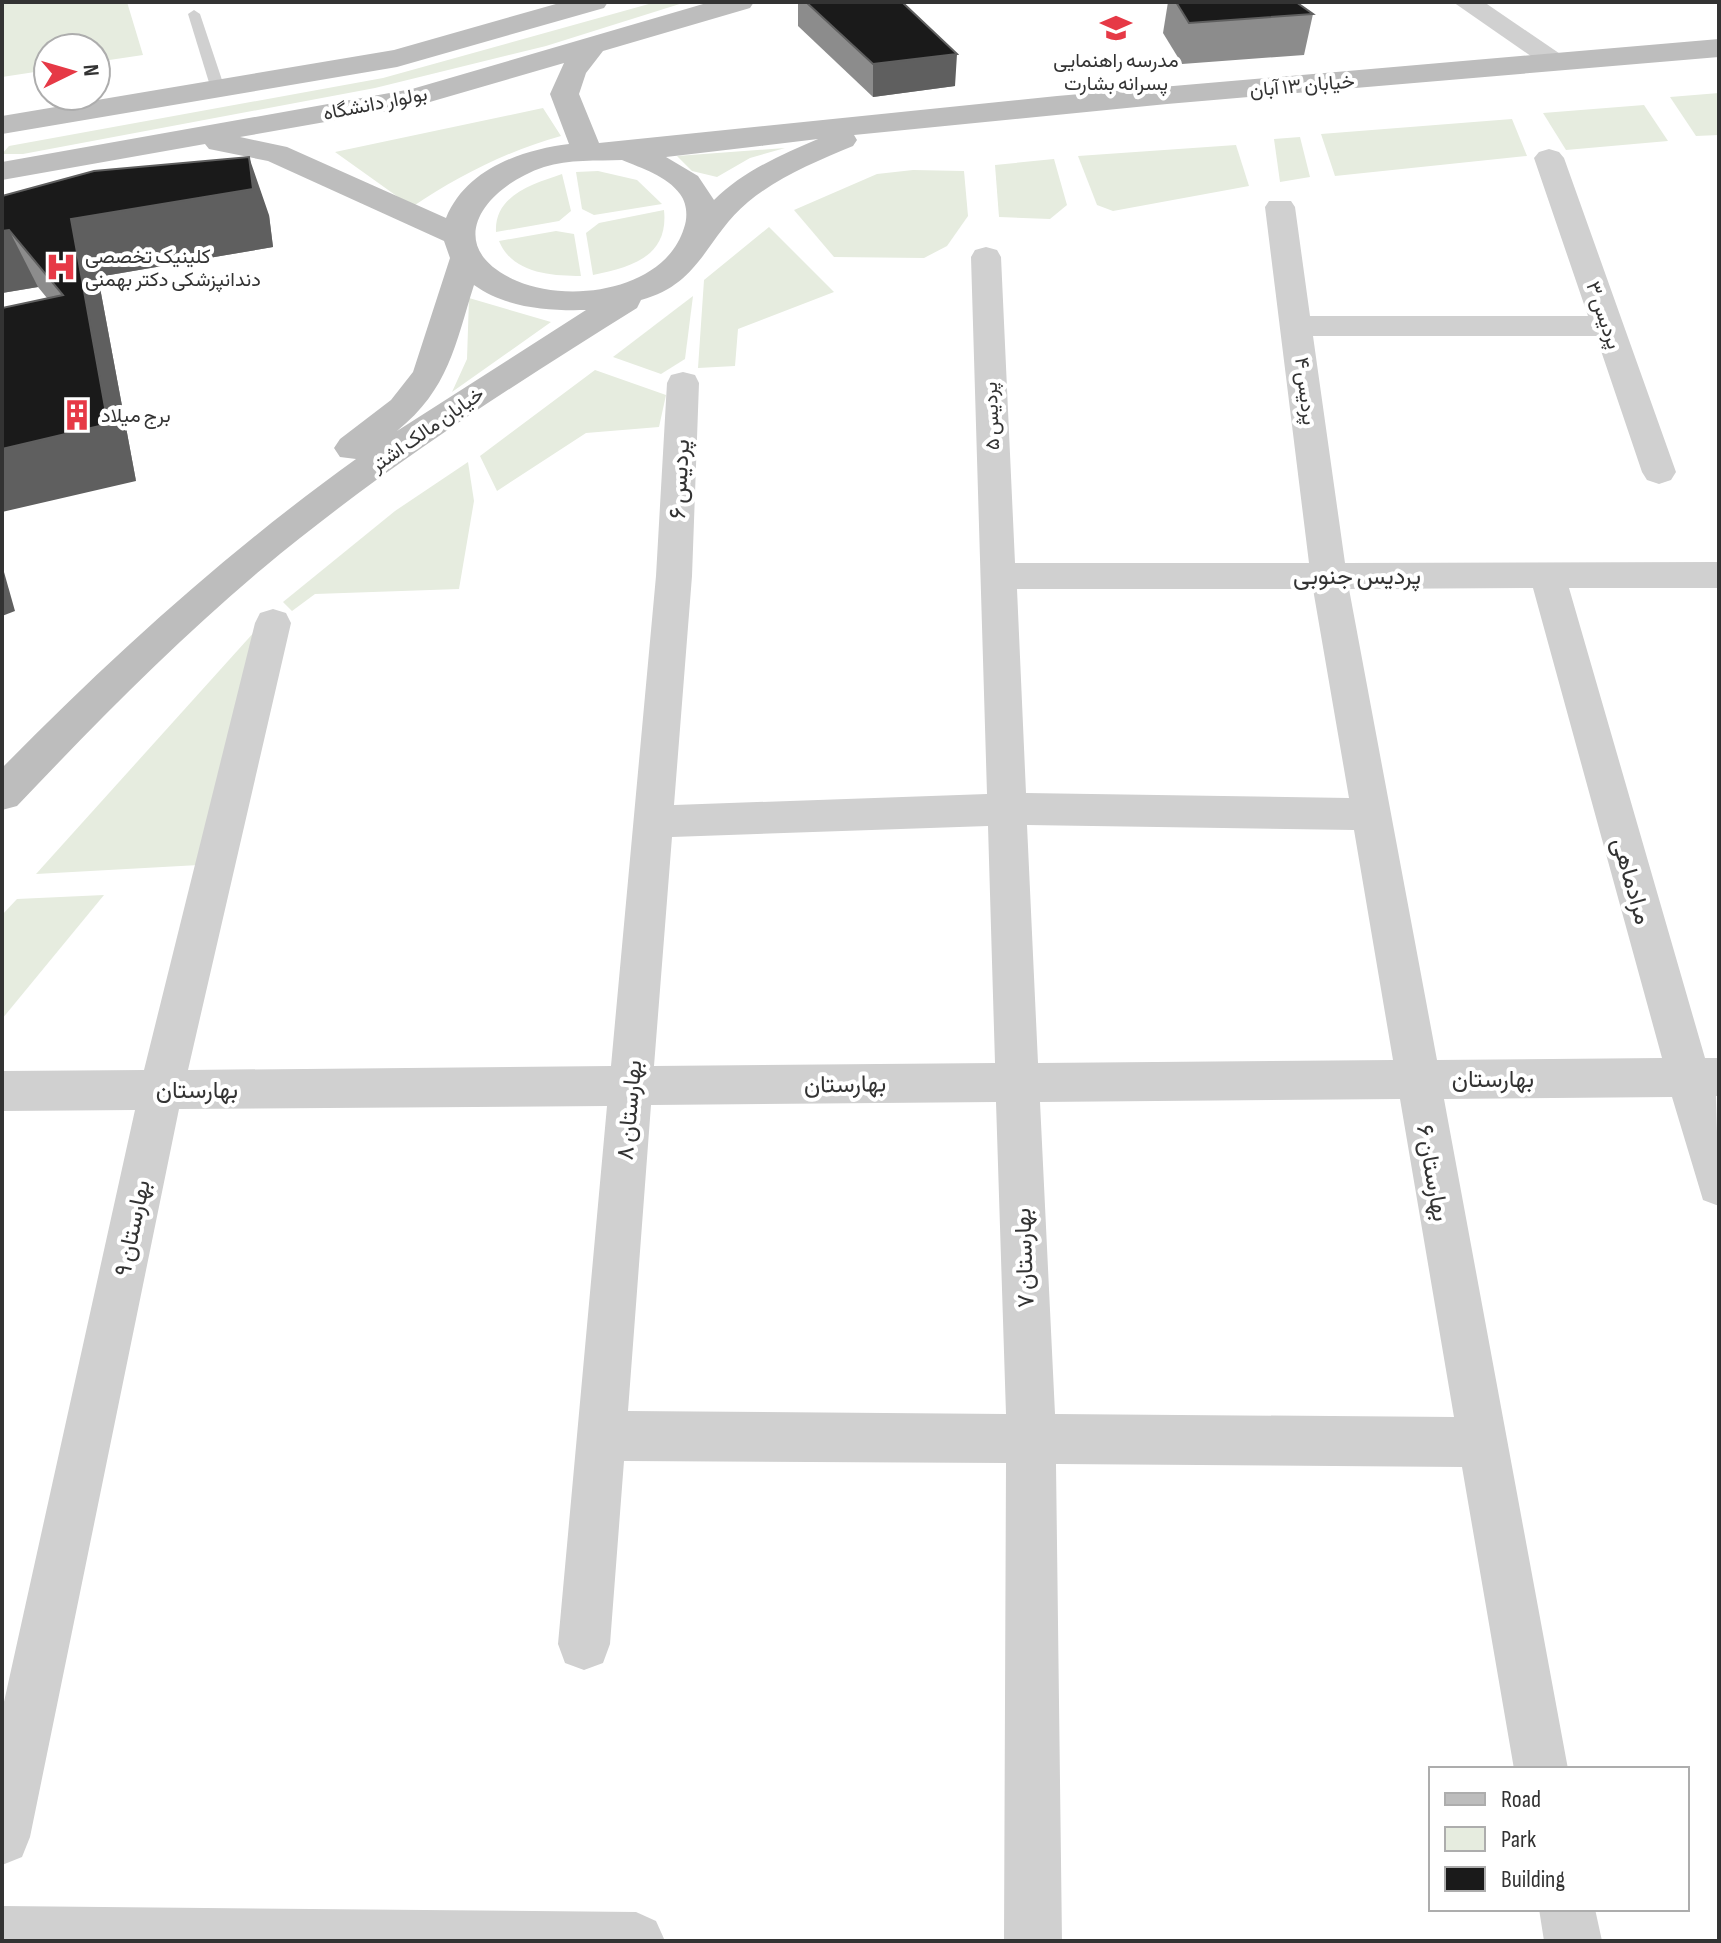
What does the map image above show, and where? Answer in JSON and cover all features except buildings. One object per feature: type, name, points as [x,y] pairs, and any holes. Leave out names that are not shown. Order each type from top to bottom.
[{"type":"main road","name":"بولوار دانشگاه","points":[[5,127],[397,58],[594,2]]},
{"type":"main road","name":"بولوار دانشگاه","points":[[3,170],[416,97],[740,2]]},
{"type":"main road","points":[[588,151],[565,103],[563,88],[568,73],[595,43]]},
{"type":"main road","name":"خیابان ۱۳ آبان","points":[[626,151],[885,122],[1719,48]]},
{"type":"main road","name":"خیابان ۱۳ آبان","points":[[702,232],[737,195],[792,161],[885,122]]},
{"type":"main road","points":[[190,138],[276,153],[462,247],[484,278],[513,292],[548,301],[587,301],[625,294],[659,280],[694,250],[702,232],[703,209],[691,187],[669,169],[626,151],[588,151],[533,160],[502,173],[478,191],[463,213],[462,247]]},
{"type":"main road","name":"خیابان مالک اشتر","points":[[207,595],[238,537],[403,408],[429,375],[462,247]]},
{"type":"main road","name":"خیابان مالک اشتر","points":[[2,794],[207,595],[339,491],[522,364],[659,280]]},
{"type":"street","points":[[1466,2],[1558,62]]},
{"type":"street","name":"پردیس ۳","points":[[1549,158],[1659,472]]},
{"type":"street","name":"پردیس ۴","points":[[1280,207],[1329,576]]},
{"type":"street","name":"پردیس ۵","points":[[986,257],[996,576]]},
{"type":"street","points":[[1298,326],[1608,326]]},
{"type":"street","name":"پردیس ۶","points":[[674,576],[683,383]]},
{"type":"street","name":"مرادماهی","points":[[1547,575],[1703,1077],[1719,1185]]},
{"type":"street","name":"پردیس جنوبی","points":[[996,576],[1719,575]]},
{"type":"street","name":"بهارستان ۸","points":[[584,1644],[674,576]]},
{"type":"street","name":"بهارستان ۷","points":[[996,576],[1009,809],[1016,1082],[1031,1439],[1033,1941]]},
{"type":"street","name":"بهارستان ۶","points":[[1329,576],[1541,1767]]},
{"type":"street","name":"بهارستان ۹","points":[[2,1837],[161,1090],[273,623]]},
{"type":"street","points":[[653,822],[1009,809],[1370,814]]},
{"type":"street","name":"بهارستان","points":[[2,1091],[1703,1077]]},
{"type":"street","points":[[601,1436],[1481,1442]]},
{"type":"street","points":[[1567,1911],[1573,1941]]},
{"type":"street","points":[[2,1935],[636,1941]]},
{"type":"lane","points":[[197,6],[218,89]]},
{"type":"green space","points":[[2,2],[127,2],[143,55],[112,60],[112,32],[32,32],[32,72],[2,77]]},
{"type":"green space","points":[[656,2],[686,2],[546,46],[375,88],[23,154],[2,154],[9,146],[383,78]]},
{"type":"green space","points":[[1719,93],[1719,135],[1696,136],[1670,97]]},
{"type":"green space","points":[[1644,105],[1668,141],[1566,150],[1543,113]]},
{"type":"green space","points":[[543,108],[561,136],[521,149],[484,166],[412,207],[335,152]]},
{"type":"green space","points":[[1512,119],[1527,156],[1335,176],[1321,134]]},
{"type":"green space","points":[[1300,137],[1310,177],[1280,182],[1274,139]]},
{"type":"green space","points":[[1236,145],[1249,186],[1113,211],[1097,205],[1078,156]]},
{"type":"green space","points":[[785,148],[750,158],[717,177],[692,171],[677,156]]},
{"type":"green space","points":[[1054,159],[1067,205],[1050,219],[999,217],[995,165]]},
{"type":"green space","points":[[913,170],[964,171],[968,216],[947,246],[924,258],[834,257],[794,210],[877,174]]},
{"type":"green space","points":[[598,171],[637,180],[662,204],[594,215],[582,209],[576,172]]},
{"type":"green space","points":[[562,174],[571,211],[559,221],[496,232],[497,219],[508,200],[528,187]]},
{"type":"green space","points":[[664,210],[664,226],[654,249],[633,263],[593,275],[586,233],[599,223]]},
{"type":"green space","points":[[769,227],[834,292],[738,329],[735,366],[698,368],[704,280]]},
{"type":"green space","points":[[556,231],[574,234],[581,276],[545,273],[522,266],[505,252],[499,241]]},
{"type":"green space","points":[[693,296],[685,359],[661,374],[613,357]]},
{"type":"green space","points":[[469,298],[551,322],[452,392],[467,359]]},
{"type":"green space","points":[[595,370],[666,395],[659,427],[586,433],[497,491],[480,456]]},
{"type":"green space","points":[[468,462],[474,501],[459,589],[315,594],[292,611],[283,602],[395,511]]},
{"type":"green space","points":[[266,619],[199,865],[36,874]]},
{"type":"green space","points":[[104,895],[2,1019],[2,915],[17,899]]},
{"type":"place","name":"مدرسه راهنمایی پسرانه بشارت","points":[[1116,28]]},
{"type":"place","name":"کلینیک تخصصی دندانپزشکی دکتر بهمنی","points":[[61,267]]},
{"type":"place","name":"برج میلاد","points":[[77,415]]}]
